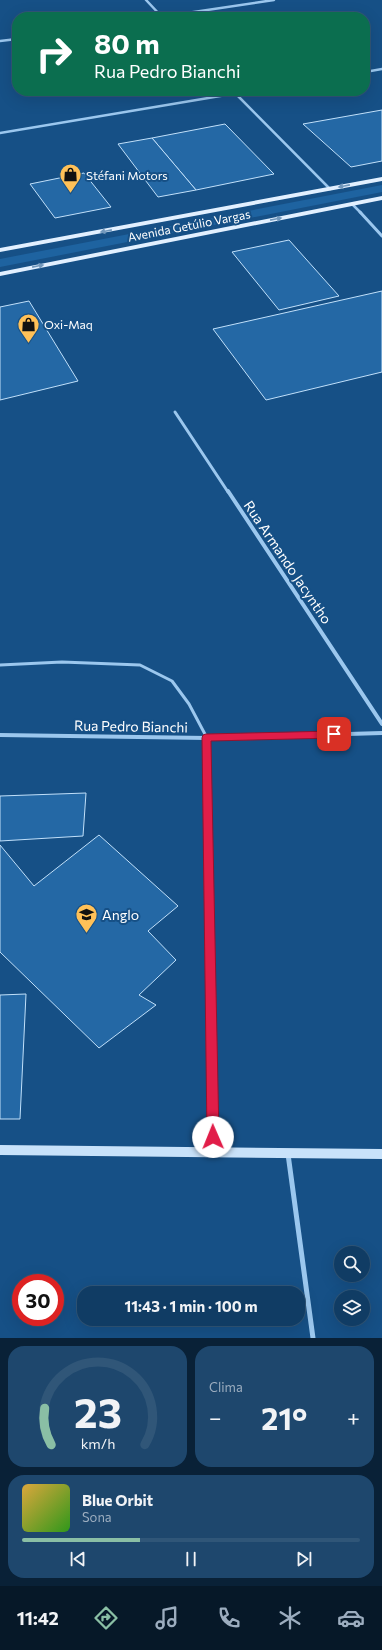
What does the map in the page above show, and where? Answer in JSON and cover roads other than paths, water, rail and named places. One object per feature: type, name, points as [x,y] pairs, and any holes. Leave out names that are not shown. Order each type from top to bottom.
[{"type":"main road","name":"Avenida Getúlio Vargas","points":[[0,250],[382,179]]},
{"type":"main road","name":"Avenida Getúlio Vargas","points":[[0,274],[382,198]]},
{"type":"main road","points":[[0,1150],[382,1154]]},
{"type":"street","points":[[146,0],[157,12]]},
{"type":"street","points":[[194,12],[274,0]]},
{"type":"street","points":[[0,41],[12,40]]},
{"type":"street","points":[[370,71],[382,69]]},
{"type":"street","points":[[0,133],[211,96]]},
{"type":"street","points":[[238,96],[330,189]]},
{"type":"street","points":[[352,204],[382,236]]},
{"type":"street","name":"Rua Armando Jacyntho","points":[[175,412],[382,724]]},
{"type":"street","name":"Rua Pedro Bianchi","points":[[0,735],[206,738],[382,733]]},
{"type":"street","points":[[206,738],[213,1153]]},
{"type":"street","points":[[288,1153],[313,1338]]},
{"type":"lane","points":[[0,665],[62,662],[140,665],[172,681],[189,704],[206,738]]},
{"type":"place","name":"Stéfani Motors","points":[[70,194]]},
{"type":"place","name":"Oxi-Maq","points":[[28,344]]},
{"type":"place","name":"Anglo","points":[[86,934]]}]
